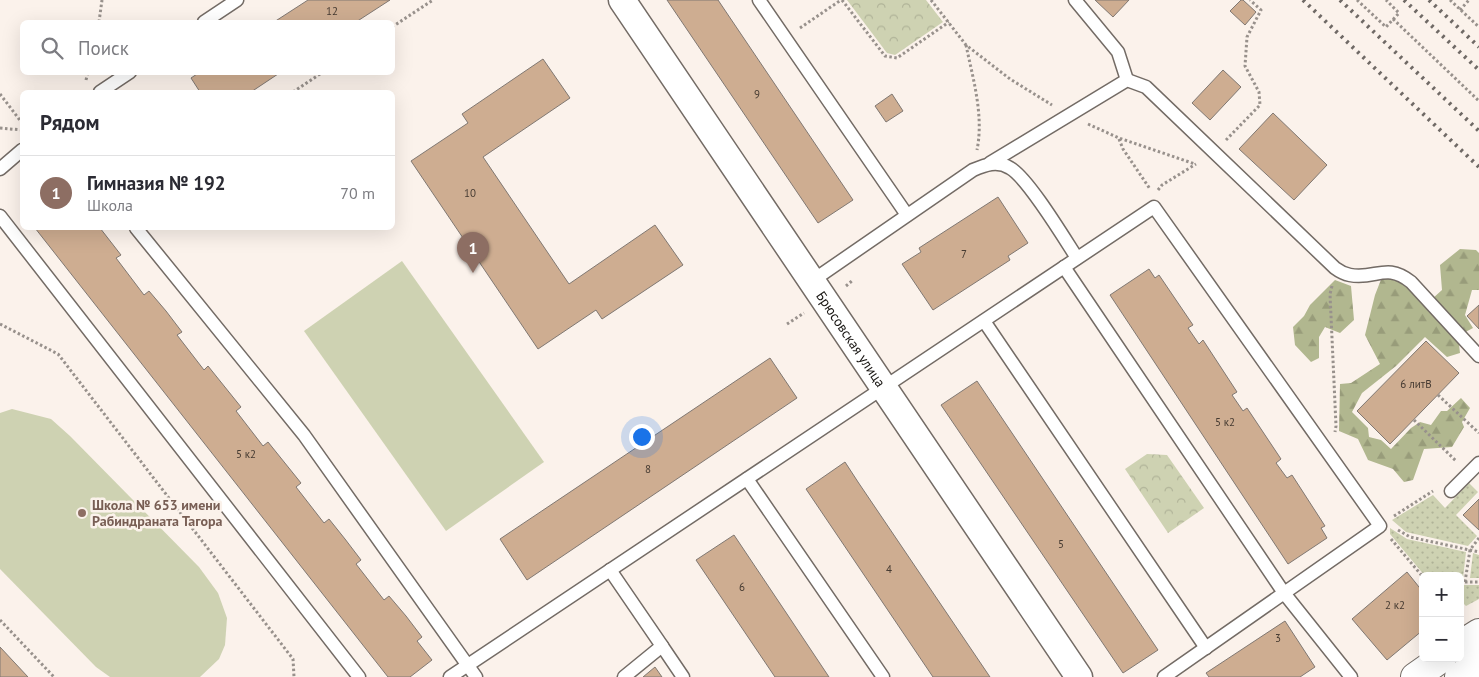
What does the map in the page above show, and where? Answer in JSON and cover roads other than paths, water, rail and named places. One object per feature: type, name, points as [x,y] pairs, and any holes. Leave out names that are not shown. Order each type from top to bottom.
[{"type":"street","name":"Брюсовская улица","points":[[622,0],[1078,677]]},
{"type":"street","points":[[1464,642],[1479,633]]},
{"type":"street","points":[[1415,677],[1436,662]]},
{"type":"street","points":[[1459,677],[1479,663]]},
{"type":"lane","points":[[207,20],[237,0]]},
{"type":"lane","points":[[759,0],[907,215]]},
{"type":"lane","points":[[1074,0],[1118,52],[1127,80]]},
{"type":"lane","points":[[103,90],[126,75]]},
{"type":"lane","points":[[812,281],[973,170],[990,163],[1127,80]]},
{"type":"lane","points":[[1127,80],[1146,87],[1335,268],[1348,275],[1390,271],[1402,274],[1479,356]]},
{"type":"lane","points":[[0,169],[20,152]]},
{"type":"lane","points":[[990,163],[1010,167],[1024,180],[1078,258]]},
{"type":"lane","points":[[450,677],[1154,207],[1331,456],[1384,523],[1164,677]]},
{"type":"lane","points":[[0,216],[359,677]]},
{"type":"lane","points":[[138,230],[304,435],[476,677]]},
{"type":"lane","points":[[1064,267],[1284,593],[1351,677]]},
{"type":"lane","points":[[984,321],[1206,648]]},
{"type":"lane","points":[[1451,491],[1479,463]]},
{"type":"lane","points":[[747,479],[883,677]]},
{"type":"lane","points":[[610,570],[683,677]]},
{"type":"lane","points":[[624,677],[662,646]]},
{"type":"railway","points":[[1303,0],[1479,167]]},
{"type":"railway","points":[[1340,0],[1479,131]]},
{"type":"railway","points":[[1404,0],[1479,70]]},
{"type":"railway","points":[[1429,0],[1479,47]]},
{"type":"place","name":"Гимназия № 192","points":[[473,273]]},
{"type":"place","name":"Школа № 653 имени Рабиндраната Тагора","points":[[82,513]]}]
